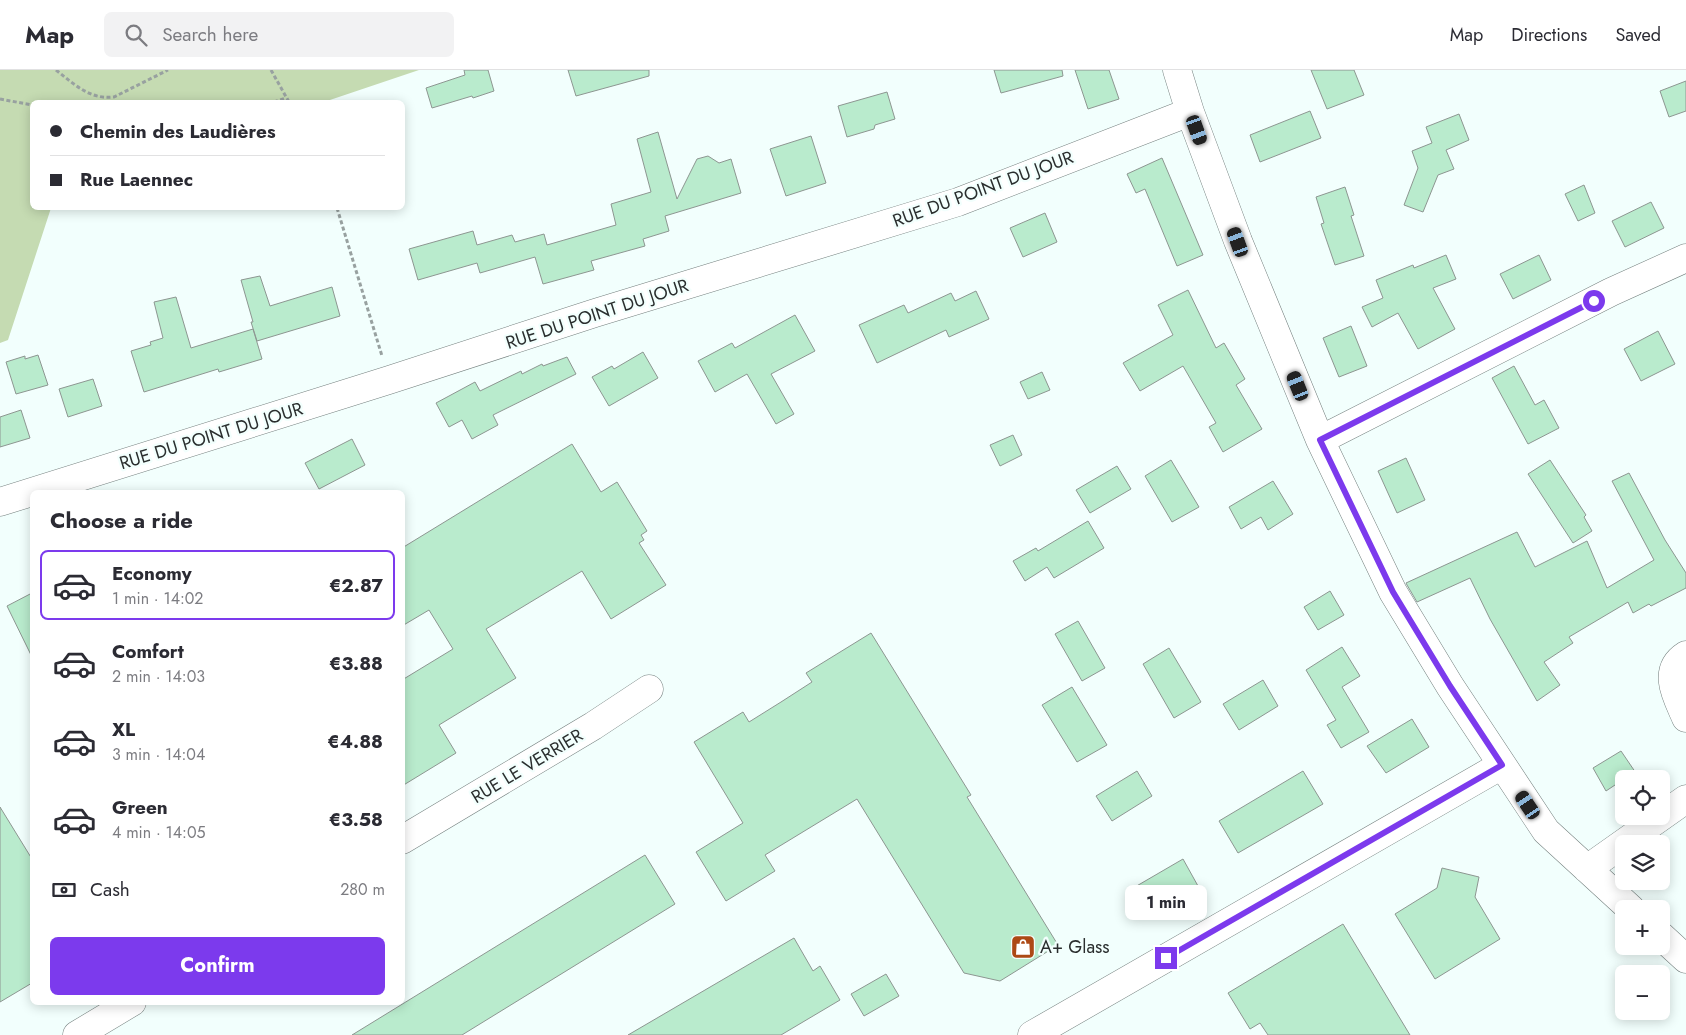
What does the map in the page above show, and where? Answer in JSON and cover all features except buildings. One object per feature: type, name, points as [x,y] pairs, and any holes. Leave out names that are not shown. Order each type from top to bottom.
[{"type":"street","points":[[1177,70],[1190,112],[1238,242],[1320,440],[1393,592],[1450,686],[1546,832],[1621,900]]},
{"type":"street","name":"RUE DU POINT DU JOUR","points":[[38,490],[605,310],[958,202],[1190,112]]},
{"type":"street","points":[[1320,440],[1611,292],[1686,258]]},
{"type":"street","name":"RUE DU POINT DU JOUR","points":[[0,502],[30,493]]},
{"type":"street","points":[[1686,655],[1679,660],[1672,672],[1673,688],[1686,718]]},
{"type":"street","name":"RUE LE VERRIER","points":[[405,838],[593,726],[649,689]]},
{"type":"street","points":[[1032,1035],[1502,765]]},
{"type":"street","points":[[1587,869],[1686,799]]},
{"type":"street","points":[[1670,944],[1686,959]]},
{"type":"street","points":[[77,1035],[127,1005]]},
{"type":"path","points":[[56,70],[95,97],[107,98],[114,97],[168,70]]},
{"type":"path","points":[[271,70],[286,98],[280,100]]},
{"type":"path","points":[[0,99],[30,105]]},
{"type":"path","points":[[337,210],[389,380]]},
{"type":"green space","points":[[0,70],[419,70],[330,100],[30,100],[30,210],[50,210],[8,340],[0,343]]},
{"type":"place","name":"A+ Glass","points":[[1023,947]]},
{"type":"route","points":[[1166,958],[1502,765],[1450,686],[1393,592],[1320,440],[1594,301]]}]
